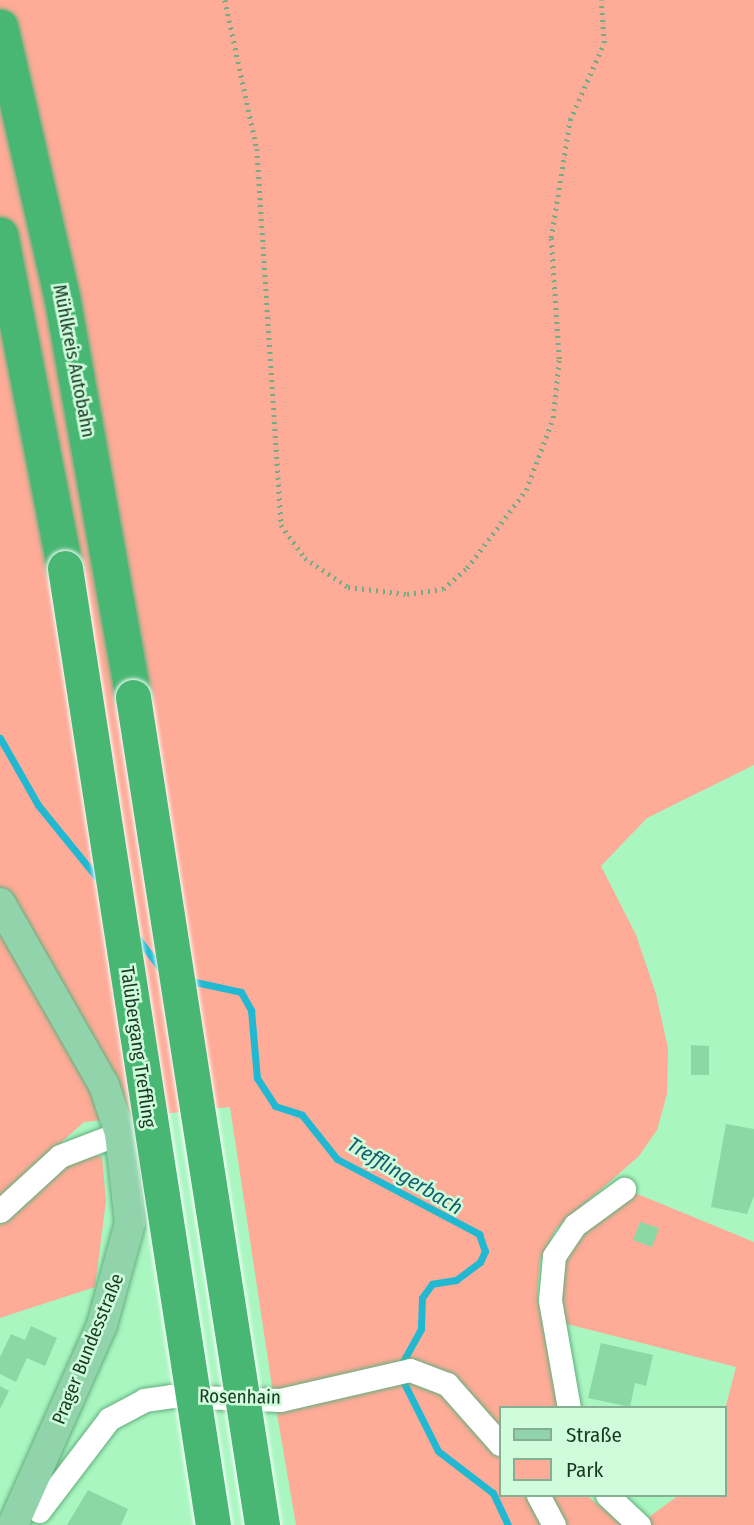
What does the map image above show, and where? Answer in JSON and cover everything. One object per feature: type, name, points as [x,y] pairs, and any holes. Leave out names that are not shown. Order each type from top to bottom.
[{"type":"highway","name":"Mühlkreis Autobahn","points":[[0,27],[65,312],[133,697],[262,1525]]},
{"type":"highway","name":"Talübergang Treffling","points":[[0,235],[65,568],[214,1525]]},
{"type":"main road","name":"Prager Bundesstraße","points":[[0,902],[83,1041],[120,1133],[130,1223],[121,1270],[26,1518]]},
{"type":"street","points":[[0,1211],[60,1156],[120,1133]]},
{"type":"street","points":[[569,1406],[552,1328],[554,1256],[575,1225],[624,1189]]},
{"type":"street","name":"Rosenhain","points":[[26,1518],[93,1433],[144,1400],[280,1400],[410,1370],[447,1384],[498,1442]]},
{"type":"street","points":[[539,1497],[554,1525]]},
{"type":"street","points":[[609,1497],[639,1525]]},
{"type":"path","points":[[225,0],[257,149],[281,525],[305,558],[348,587],[407,594],[443,589],[467,568],[526,490],[553,418],[559,359],[551,238],[570,120],[604,43],[601,0]]},
{"type":"green space","points":[[0,0],[754,0],[754,765],[647,818],[601,866],[636,935],[656,994],[668,1048],[667,1094],[657,1130],[639,1156],[556,1229],[540,1260],[537,1295],[558,1406],[498,1406],[498,1433],[444,1377],[273,1393],[230,1107],[84,1122],[0,1197]]},
{"type":"green space","points":[[91,1154],[102,1157],[106,1201],[95,1287],[0,1318],[0,1225],[57,1171]]},
{"type":"green space","points":[[635,1193],[754,1242],[754,1525],[649,1525],[649,1517],[676,1497],[726,1497],[726,1406],[736,1367],[559,1322],[564,1250]]},
{"type":"green space","points":[[411,1379],[438,1388],[488,1440],[498,1456],[498,1497],[526,1497],[542,1525],[296,1525],[276,1408]]},
{"type":"green space","points":[[545,1497],[589,1497],[624,1525],[561,1525]]},
{"type":"building","points":[[691,1045],[709,1046],[709,1075],[691,1075]]},
{"type":"building","points":[[726,1124],[754,1129],[754,1196],[747,1214],[711,1207]]},
{"type":"building","points":[[640,1222],[659,1228],[652,1247],[633,1240]]},
{"type":"building","points":[[31,1326],[57,1338],[45,1366],[27,1358],[16,1382],[0,1374],[0,1357],[11,1334],[25,1340]]},
{"type":"building","points":[[601,1343],[653,1355],[646,1386],[635,1383],[630,1406],[588,1398]]},
{"type":"building","points":[[0,1386],[9,1391],[0,1409]]},
{"type":"building","points":[[88,1490],[128,1509],[121,1525],[67,1525]]},
{"type":"waterway","name":"Trefflingerbach","points":[[0,738],[38,805],[99,880]]},
{"type":"waterway","name":"Trefflingerbach","points":[[137,937],[163,972]]},
{"type":"waterway","name":"Trefflingerbach","points":[[186,980],[241,992],[251,1010],[257,1078],[275,1106],[302,1115],[337,1159],[479,1234],[485,1251],[480,1262],[456,1280],[432,1284],[422,1298],[421,1329],[403,1361]]},
{"type":"waterway","name":"Trefflingerbach","points":[[403,1381],[438,1451],[493,1493],[508,1525]]}]
